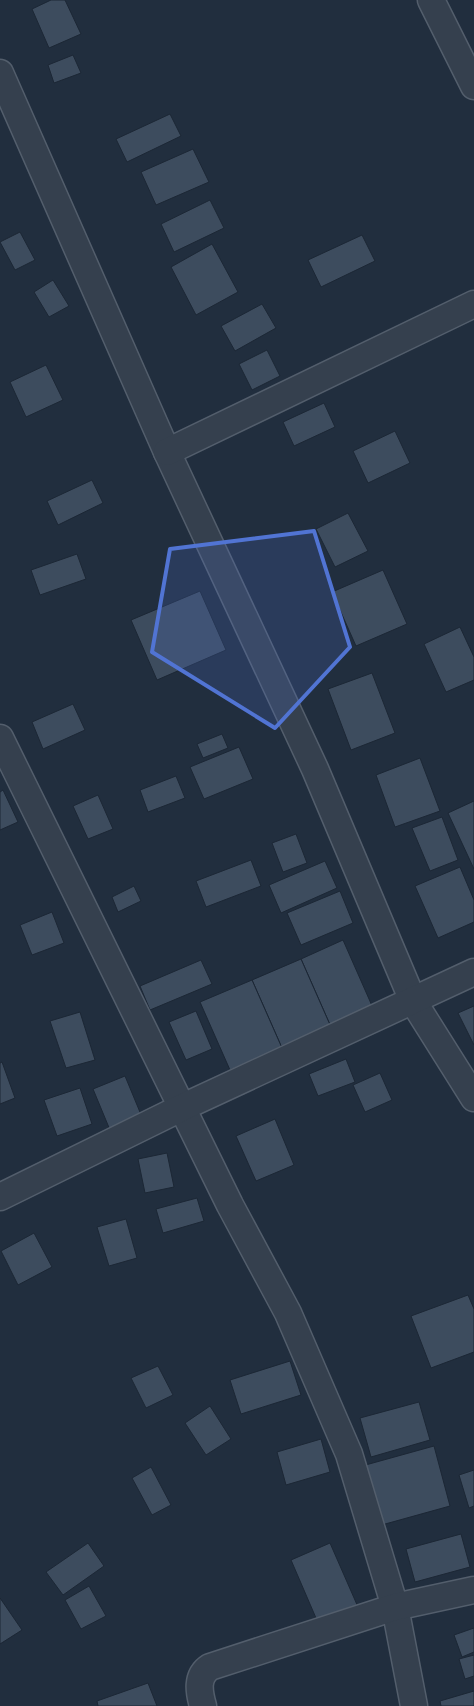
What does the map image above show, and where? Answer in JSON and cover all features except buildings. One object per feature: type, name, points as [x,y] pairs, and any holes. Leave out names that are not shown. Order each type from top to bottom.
[{"type":"street","points":[[431,0],[474,86]]},
{"type":"street","points":[[0,73],[166,452],[315,769],[413,1001],[474,1098]]},
{"type":"street","points":[[166,452],[474,304]]},
{"type":"street","points":[[0,738],[181,1108],[288,1312],[349,1454],[395,1607],[414,1706]]},
{"type":"street","points":[[0,1197],[181,1108],[474,972]]},
{"type":"street","points":[[203,1706],[200,1679],[204,1671],[210,1667],[395,1607],[474,1590]]},
{"type":"highlighted area","points":[[314,531],[350,647],[275,728],[152,652],[170,549]]}]
